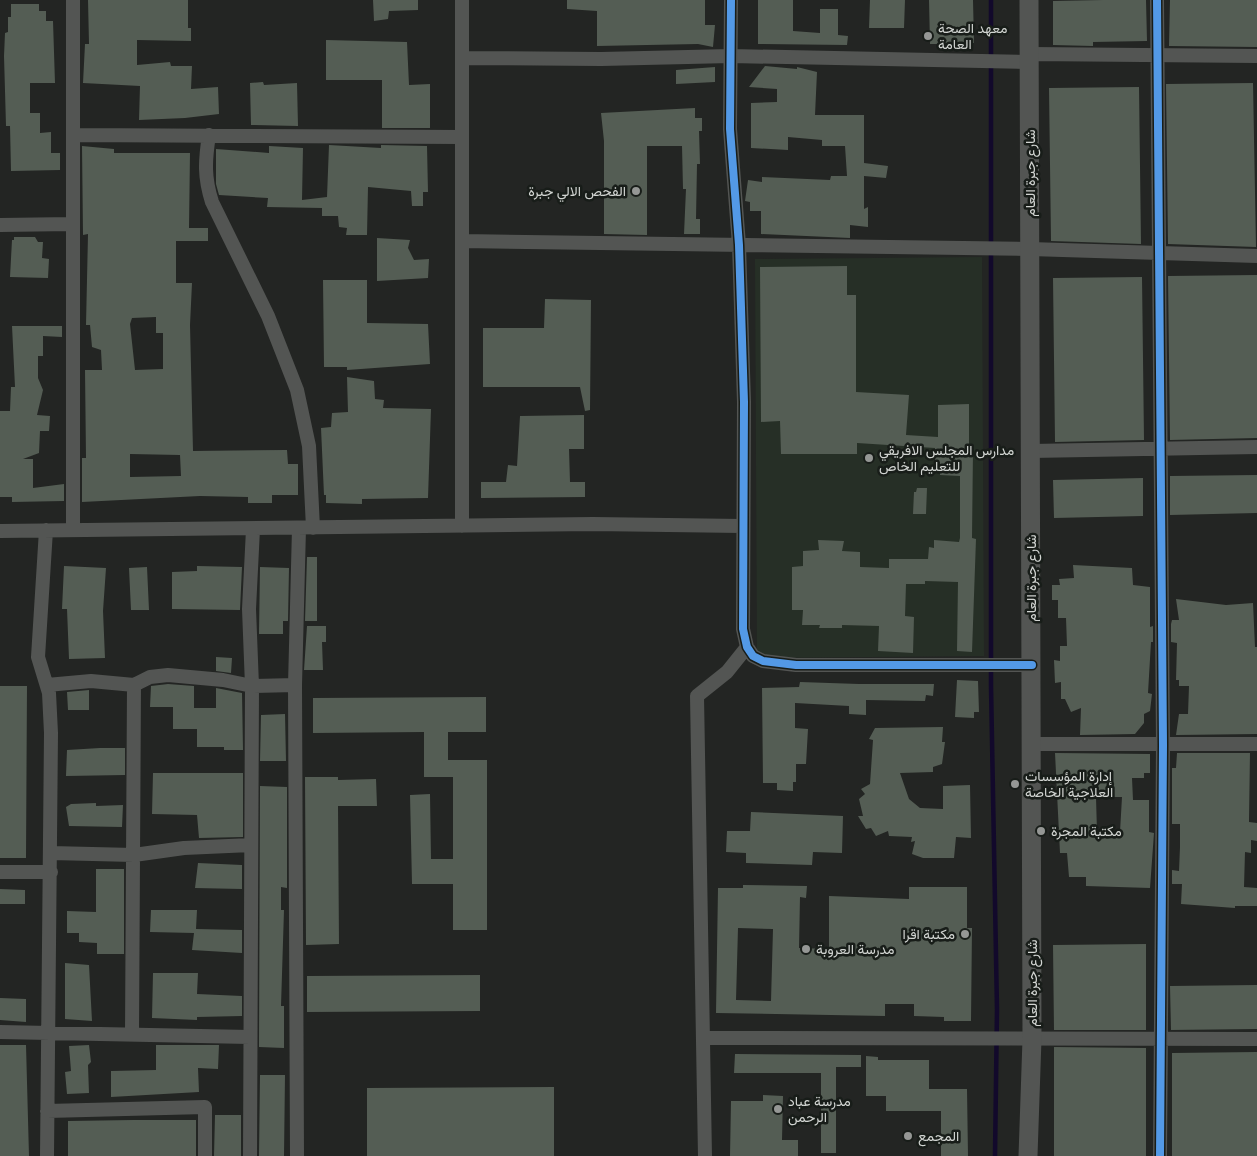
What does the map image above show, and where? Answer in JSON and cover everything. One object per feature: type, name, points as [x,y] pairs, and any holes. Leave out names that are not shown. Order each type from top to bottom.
[{"type":"main road","name":"شارع جبرة العام","points":[[1028,1156],[1032,1040],[1030,0]]},
{"type":"street","points":[[73,0],[73,530]]},
{"type":"street","points":[[462,0],[462,526]]},
{"type":"street","points":[[731,0],[730,129],[739,245],[745,438],[742,605],[747,647],[753,656],[763,661],[796,665],[1032,665]]},
{"type":"street","points":[[1157,0],[1163,745],[1160,1156]]},
{"type":"street","points":[[462,58],[601,59],[732,56],[1030,58],[1158,54],[1257,56]]},
{"type":"street","points":[[74,135],[462,137]]},
{"type":"street","points":[[209,135],[205,162],[206,183],[212,202],[268,316],[296,390],[304,417],[309,446],[306,528],[295,685],[297,1156]]},
{"type":"street","points":[[0,225],[72,224]]},
{"type":"street","points":[[462,241],[1030,249],[1257,256]]},
{"type":"street","points":[[1031,451],[1257,447]]},
{"type":"street","points":[[0,530],[253,529],[593,524],[742,526]]},
{"type":"street","points":[[250,1156],[252,686],[249,609],[253,529]]},
{"type":"street","points":[[46,530],[38,657],[47,685],[52,733],[47,1156]]},
{"type":"street","points":[[704,1156],[697,696],[727,672],[747,647]]},
{"type":"street","points":[[47,685],[91,681],[134,685],[150,677],[168,674],[222,680],[252,686],[295,685]]},
{"type":"street","points":[[132,1034],[134,685]]},
{"type":"street","points":[[1031,744],[1257,744]]},
{"type":"street","points":[[51,853],[134,855],[184,848],[251,845]]},
{"type":"street","points":[[0,872],[51,872]]},
{"type":"street","points":[[0,1032],[250,1037]]},
{"type":"street","points":[[702,1038],[1257,1039]]},
{"type":"street","points":[[47,1111],[205,1107],[205,1156]]},
{"type":"shaded area","name":"مدارس المجلس الافريقي للتعليم الخاص","points":[[982,257],[984,656],[757,658],[755,259]]},
{"type":"building","points":[[88,0],[188,0],[188,28],[191,28],[191,41],[137,40],[137,65],[170,62],[171,66],[192,66],[191,89],[218,87],[219,114],[139,120],[140,86],[83,83],[85,44],[89,44]]},
{"type":"building","points":[[373,0],[418,0],[418,10],[389,11],[388,19],[374,21]]},
{"type":"building","points":[[567,0],[705,0],[705,25],[715,25],[713,47],[698,44],[597,46],[597,11],[567,9]]},
{"type":"building","points":[[758,0],[793,0],[793,31],[820,33],[820,9],[838,9],[838,35],[848,36],[847,45],[758,44]]},
{"type":"building","points":[[870,0],[905,0],[904,28],[869,28]]},
{"type":"building","points":[[929,0],[973,0],[974,43],[963,43],[963,49],[950,49],[950,44],[930,44]]},
{"type":"building","points":[[1146,0],[1147,41],[1093,42],[1093,46],[1053,45],[1053,1]]},
{"type":"building","points":[[1170,0],[1257,0],[1257,47],[1169,46]]},
{"type":"building","points":[[11,4],[39,4],[39,11],[46,11],[46,21],[53,21],[55,83],[30,83],[30,113],[40,113],[40,133],[51,132],[51,153],[60,153],[60,170],[11,171],[10,126],[6,126],[4,56],[5,33],[8,32],[8,17],[11,17]]},
{"type":"building","points":[[326,40],[407,42],[409,85],[430,84],[430,128],[382,128],[382,80],[326,80]]},
{"type":"building","points":[[765,66],[797,69],[797,67],[817,72],[815,115],[864,115],[864,163],[888,166],[886,178],[864,176],[864,209],[868,207],[868,227],[850,225],[850,238],[761,234],[761,211],[750,211],[750,202],[745,201],[748,180],[762,182],[762,177],[830,180],[831,176],[847,176],[845,146],[822,146],[822,140],[788,137],[788,150],[751,148],[751,103],[777,102],[777,89],[749,87]]},
{"type":"building","points":[[715,67],[715,82],[676,84],[676,70]]},
{"type":"building","points":[[263,82],[264,85],[297,83],[298,126],[251,125],[250,83]]},
{"type":"building","points":[[1253,83],[1256,247],[1168,244],[1166,84]]},
{"type":"building","points":[[1139,87],[1141,244],[1051,241],[1049,88]]},
{"type":"building","points":[[695,108],[695,118],[702,118],[702,131],[699,131],[700,164],[697,164],[696,219],[700,219],[700,234],[684,234],[686,189],[683,189],[682,146],[647,146],[647,235],[604,234],[604,141],[601,113]]},
{"type":"building","points":[[329,145],[381,148],[381,145],[427,146],[428,192],[423,192],[423,206],[412,206],[411,191],[368,187],[367,235],[346,235],[347,228],[339,227],[338,216],[322,216],[322,208],[267,207],[268,198],[219,195],[216,184],[216,149],[269,153],[269,146],[303,148],[302,200],[327,197]]},
{"type":"building","points":[[82,146],[114,149],[114,153],[190,153],[189,228],[208,228],[208,241],[176,241],[176,283],[192,283],[190,325],[193,451],[287,450],[288,464],[298,464],[298,495],[272,495],[272,503],[248,503],[248,497],[200,496],[82,502],[82,458],[86,458],[85,370],[102,370],[101,350],[92,347],[90,325],[86,325],[88,234],[83,235]],"holes":[[[156,317],[156,333],[163,333],[163,369],[135,370],[130,324],[132,318]],[[130,454],[180,455],[181,476],[130,477]]]},
{"type":"building","points":[[14,237],[35,237],[38,242],[43,242],[42,258],[49,259],[48,278],[10,277],[12,240],[14,240]]},
{"type":"building","points":[[377,238],[410,240],[408,248],[414,260],[429,259],[428,278],[377,281]]},
{"type":"building","points":[[847,266],[847,295],[856,295],[856,392],[909,395],[906,435],[938,437],[938,405],[969,404],[969,450],[973,450],[972,538],[976,539],[972,652],[957,651],[958,582],[925,581],[925,584],[906,584],[905,616],[914,617],[913,653],[878,651],[879,626],[842,625],[842,628],[819,628],[820,625],[802,625],[803,610],[792,610],[792,567],[803,566],[803,551],[819,550],[818,540],[844,541],[842,551],[860,552],[860,567],[889,568],[889,559],[928,559],[929,547],[934,548],[934,540],[959,542],[960,538],[960,476],[940,475],[940,462],[935,461],[935,448],[857,443],[857,454],[781,454],[780,421],[761,422],[760,267]]},
{"type":"building","points":[[1257,275],[1257,438],[1170,440],[1168,276]]},
{"type":"building","points":[[1142,277],[1144,440],[1055,442],[1053,278]]},
{"type":"building","points":[[323,280],[367,280],[367,323],[428,324],[430,364],[347,370],[347,367],[324,367]]},
{"type":"building","points":[[545,299],[591,300],[590,410],[585,411],[580,387],[483,387],[483,328],[544,328]]},
{"type":"building","points":[[12,326],[62,326],[62,337],[43,336],[43,356],[38,356],[38,378],[43,390],[37,415],[50,416],[49,431],[40,431],[39,453],[23,459],[33,459],[33,488],[64,484],[64,501],[12,502],[12,497],[0,497],[0,411],[10,411],[11,387],[15,387]]},
{"type":"building","points":[[347,377],[374,381],[375,399],[384,400],[383,408],[431,409],[428,498],[362,499],[362,504],[326,503],[321,428],[331,427],[332,413],[348,412]]},
{"type":"building","points":[[584,415],[584,449],[569,449],[570,482],[585,482],[585,497],[481,498],[481,482],[506,482],[508,465],[517,466],[520,416]]},
{"type":"building","points":[[1257,475],[1257,513],[1170,515],[1170,476]]},
{"type":"building","points":[[1143,478],[1143,516],[1054,518],[1053,480]]},
{"type":"building","points":[[917,488],[927,488],[926,514],[913,514],[914,492],[916,492]]},
{"type":"building","points":[[307,557],[317,557],[317,621],[305,621]]},
{"type":"building","points":[[1073,565],[1132,568],[1133,585],[1150,587],[1150,627],[1153,626],[1153,642],[1151,642],[1148,693],[1152,694],[1150,711],[1144,714],[1144,723],[1135,734],[1080,735],[1081,708],[1071,712],[1065,699],[1061,699],[1061,682],[1055,683],[1054,660],[1060,661],[1060,646],[1067,646],[1066,618],[1058,618],[1058,600],[1052,600],[1052,585],[1060,585],[1059,579],[1074,578]]},
{"type":"building","points":[[64,566],[106,568],[103,611],[105,658],[69,659],[67,609],[62,609]]},
{"type":"building","points":[[197,566],[242,567],[240,610],[172,609],[172,572],[197,571]]},
{"type":"building","points":[[147,567],[149,610],[131,610],[129,568]]},
{"type":"building","points":[[260,567],[289,568],[288,621],[283,621],[283,634],[259,634]]},
{"type":"building","points":[[1176,599],[1226,605],[1253,603],[1255,647],[1257,647],[1257,734],[1176,735],[1179,714],[1188,714],[1189,686],[1179,686],[1179,680],[1176,680],[1177,643],[1171,642],[1171,624],[1172,620],[1179,620]]},
{"type":"building","points":[[307,626],[326,626],[326,642],[322,642],[323,670],[304,670]]},
{"type":"building","points":[[216,657],[232,658],[231,673],[216,671]]},
{"type":"building","points":[[957,680],[978,681],[979,712],[974,712],[974,718],[955,717]]},
{"type":"building","points":[[800,682],[934,684],[933,696],[926,695],[925,701],[866,700],[866,715],[849,714],[849,706],[795,703],[795,728],[808,729],[806,764],[796,764],[796,782],[793,782],[793,791],[777,790],[777,783],[763,783],[762,688],[799,687]]},
{"type":"building","points":[[168,684],[194,686],[194,708],[216,708],[216,688],[242,693],[243,750],[224,750],[224,747],[197,747],[197,729],[173,729],[173,707],[150,707],[151,686]]},
{"type":"building","points":[[0,686],[27,686],[26,858],[0,858]]},
{"type":"building","points":[[89,690],[89,710],[68,710],[67,692]]},
{"type":"building","points":[[486,697],[486,732],[448,732],[448,760],[487,760],[487,930],[453,930],[453,884],[412,884],[410,795],[430,794],[431,859],[453,859],[453,777],[424,777],[424,732],[313,733],[313,698]]},
{"type":"building","points":[[285,714],[286,761],[260,761],[261,715]]},
{"type":"building","points":[[943,727],[942,742],[945,742],[942,764],[933,767],[933,772],[900,773],[909,799],[920,808],[943,809],[943,786],[970,785],[971,838],[956,837],[954,858],[923,858],[912,854],[915,841],[911,842],[912,837],[889,836],[888,831],[876,836],[871,828],[866,829],[858,816],[863,816],[859,799],[865,794],[861,789],[870,784],[873,740],[869,739],[875,728]]},
{"type":"building","points":[[125,748],[125,775],[66,776],[67,750]]},
{"type":"building","points":[[1055,753],[1150,754],[1150,773],[1144,773],[1144,778],[1132,778],[1133,800],[1149,800],[1149,832],[1154,833],[1150,888],[1086,886],[1086,877],[1069,877],[1067,853],[1060,853]],"holes":[[[1096,797],[1122,797],[1120,832],[1097,832]]]},
{"type":"building","points":[[1177,753],[1250,753],[1249,822],[1257,823],[1257,841],[1251,840],[1251,853],[1245,852],[1244,887],[1257,888],[1257,906],[1235,906],[1235,908],[1181,904],[1182,884],[1172,884],[1172,870],[1179,871],[1180,847],[1180,824],[1172,824],[1172,768],[1176,768]]},
{"type":"building","points":[[153,773],[243,773],[243,837],[199,838],[197,815],[152,814]]},
{"type":"building","points":[[305,777],[338,777],[338,780],[376,779],[377,806],[338,806],[339,944],[306,945]]},
{"type":"building","points":[[260,786],[287,787],[287,888],[281,887],[281,910],[284,910],[281,1006],[284,1006],[284,1048],[259,1047]]},
{"type":"building","points":[[96,803],[96,806],[123,805],[122,827],[69,826],[66,807],[71,804]]},
{"type":"building","points":[[751,812],[843,816],[842,853],[813,852],[812,865],[746,863],[746,853],[726,852],[727,831],[750,831]]},
{"type":"building","points":[[198,863],[242,865],[242,889],[195,888]]},
{"type":"building","points":[[96,869],[124,869],[124,954],[97,954],[97,943],[79,942],[79,933],[67,933],[67,911],[96,912]]},
{"type":"building","points":[[743,885],[807,886],[806,898],[800,897],[799,948],[829,949],[829,896],[909,899],[909,887],[967,887],[967,928],[972,928],[971,1021],[944,1021],[944,1017],[914,1016],[914,1004],[885,1004],[885,1016],[716,1013],[718,888],[743,888]],"holes":[[[738,928],[773,929],[771,1001],[736,1000]]]},
{"type":"building","points":[[0,889],[25,890],[25,904],[0,904]]},
{"type":"building","points":[[151,910],[197,910],[196,929],[242,930],[242,953],[192,950],[194,933],[150,932]]},
{"type":"building","points":[[1146,944],[1146,1030],[1054,1030],[1053,945]]},
{"type":"building","points":[[65,963],[89,965],[92,1021],[65,1019]]},
{"type":"building","points":[[153,973],[198,973],[197,994],[242,996],[242,1016],[197,1017],[197,1020],[152,1018]]},
{"type":"building","points":[[480,975],[480,1011],[307,1012],[307,976]]},
{"type":"building","points":[[1257,985],[1257,1029],[1171,1030],[1170,986]]},
{"type":"building","points":[[0,998],[26,999],[26,1022],[0,1020]]},
{"type":"building","points":[[0,1045],[26,1045],[29,1156],[0,1156]]},
{"type":"building","points":[[89,1045],[91,1062],[88,1065],[89,1093],[67,1094],[65,1072],[71,1071],[69,1046]]},
{"type":"building","points":[[156,1045],[219,1045],[218,1069],[198,1068],[199,1092],[111,1097],[111,1071],[156,1070]]},
{"type":"building","points":[[1054,1047],[1146,1048],[1146,1156],[1054,1156]]},
{"type":"building","points":[[1257,1052],[1257,1156],[1172,1156],[1172,1053]]},
{"type":"building","points":[[735,1054],[861,1055],[861,1067],[836,1067],[836,1153],[821,1153],[821,1073],[734,1073]]},
{"type":"building","points":[[866,1056],[878,1057],[878,1060],[929,1060],[929,1089],[967,1089],[968,1156],[941,1156],[941,1111],[886,1111],[886,1096],[866,1096]]},
{"type":"building","points":[[260,1075],[285,1075],[284,1156],[259,1156]]},
{"type":"building","points":[[554,1087],[554,1156],[367,1156],[367,1088]]},
{"type":"building","points":[[763,1095],[783,1096],[782,1140],[798,1140],[798,1156],[730,1156],[731,1101],[763,1101]]},
{"type":"building","points":[[215,1115],[241,1115],[241,1156],[214,1156]]},
{"type":"building","points":[[196,1120],[196,1156],[68,1156],[68,1121]]},
{"type":"waterway","points":[[991,0],[991,686],[997,1009],[995,1156]]},
{"type":"cycle path","points":[[731,0],[730,129],[739,245],[744,402],[743,629],[747,647],[753,656],[763,661],[796,665],[1032,665]]},
{"type":"cycle path","points":[[1157,0],[1163,745],[1160,1156]]},
{"type":"place","name":"معهد الصحة العامة","points":[[928,36]]},
{"type":"place","name":"الفحص الالي جبرة","points":[[636,191]]},
{"type":"place","name":"مدارس المجلس الافريقي للتعليم الخاص","points":[[869,458]]},
{"type":"place","name":"إدارة المؤسسات العلاجية الخاصة","points":[[1015,784]]},
{"type":"place","name":"مكتبة المجرة","points":[[1041,831]]},
{"type":"place","name":"مكتبة اقرا","points":[[965,934]]},
{"type":"place","name":"مدرسة العروبة","points":[[806,949]]},
{"type":"place","name":"مدرسة عباد الرحمن","points":[[778,1109]]},
{"type":"place","name":"المجمع","points":[[908,1136]]}]
